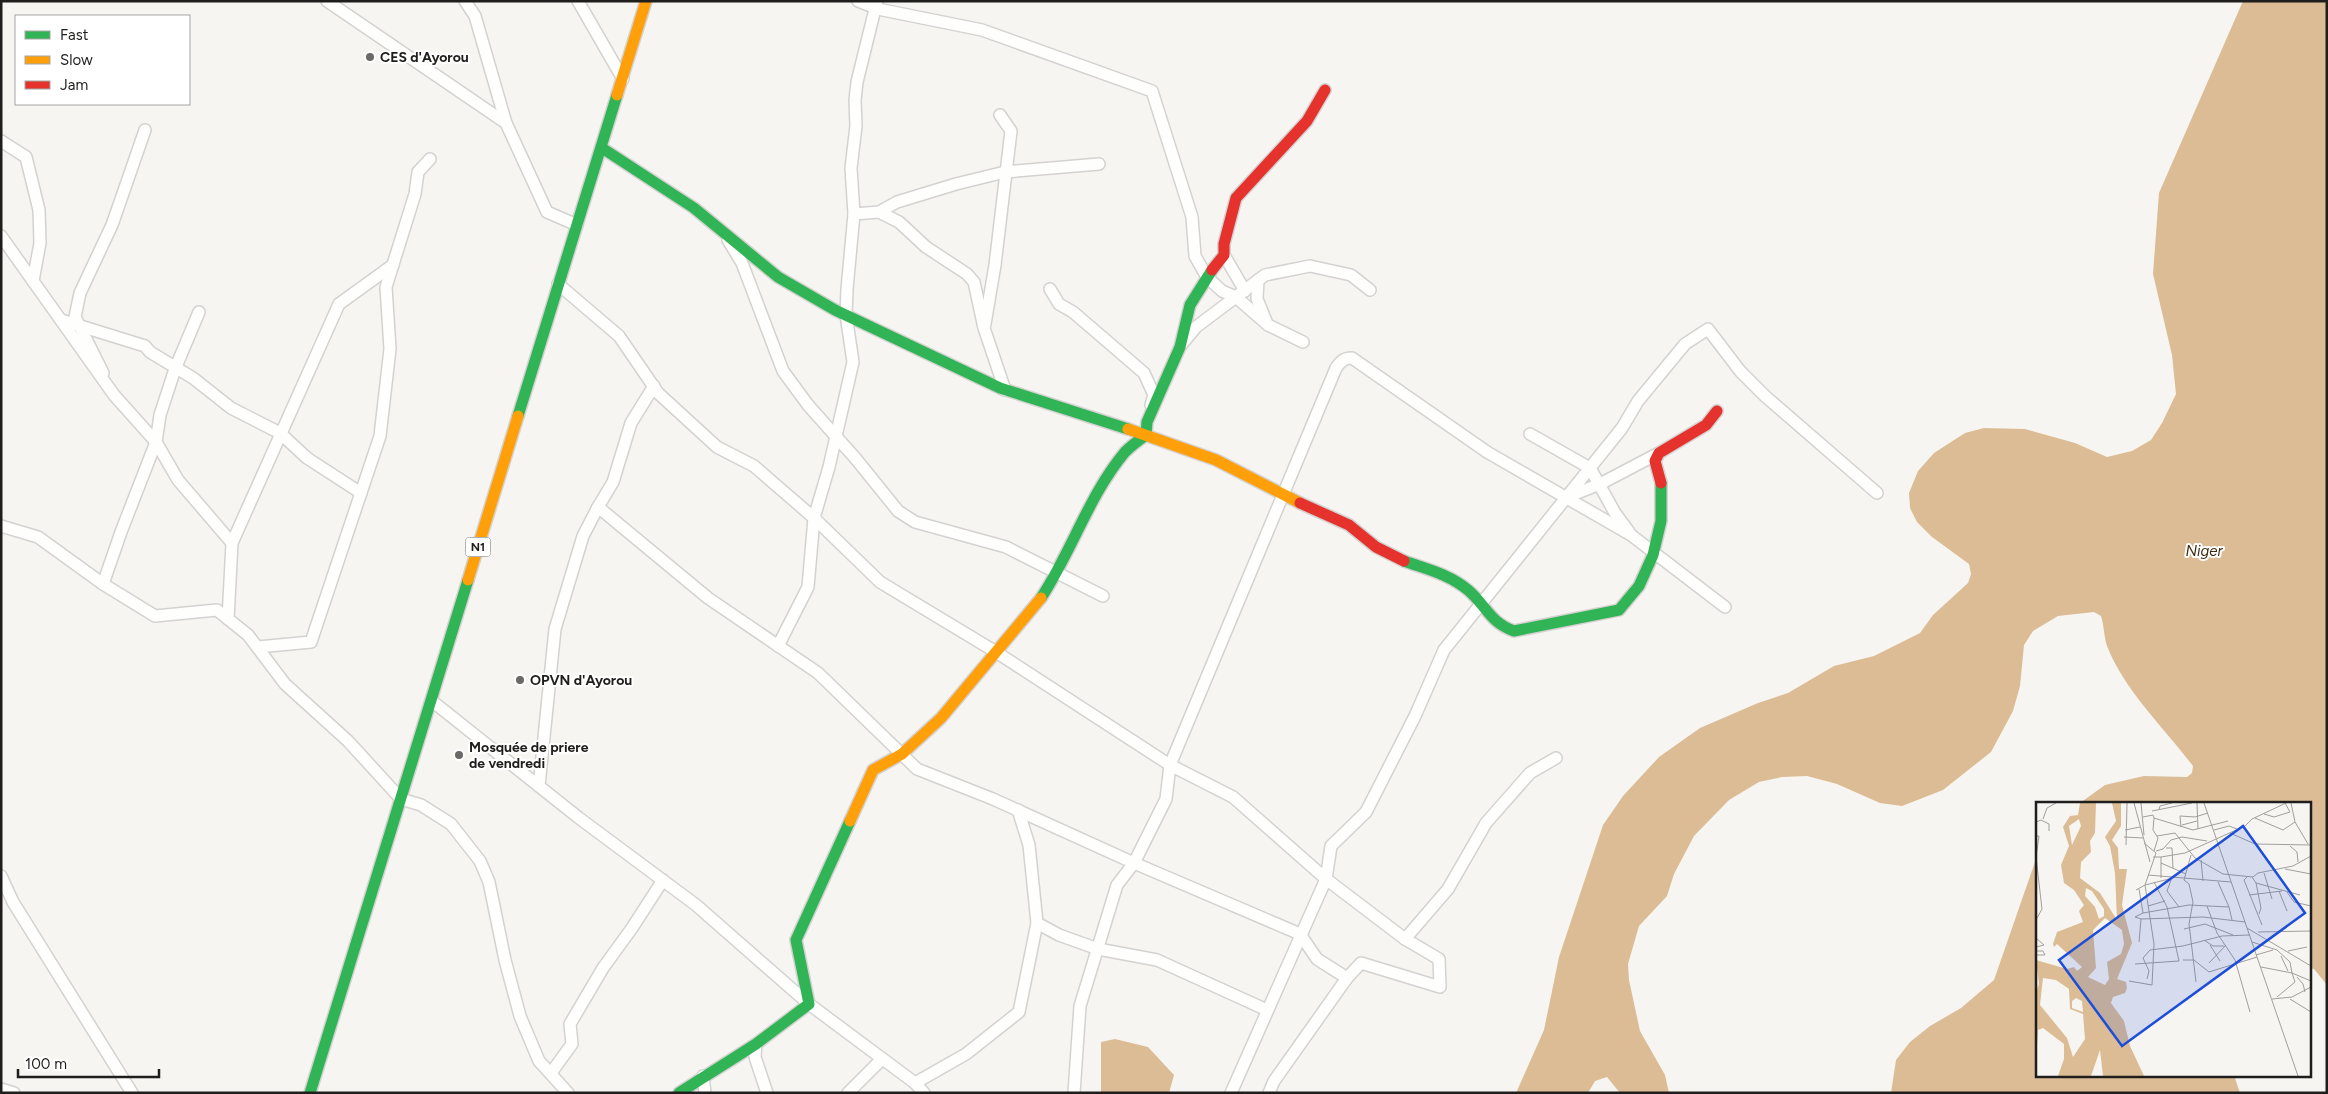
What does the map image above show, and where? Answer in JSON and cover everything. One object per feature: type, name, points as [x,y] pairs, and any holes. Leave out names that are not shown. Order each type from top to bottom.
[{"type":"street","points":[[327,1],[506,123]]},
{"type":"street","points":[[465,1],[475,16],[506,123],[547,212],[577,225]]},
{"type":"street","points":[[578,1],[623,79]]},
{"type":"street","name":"N1","points":[[310,1093],[646,1]]},
{"type":"street","points":[[858,1],[982,30],[1152,91],[1192,217],[1195,256],[1207,277],[1222,291],[1240,294]]},
{"type":"street","points":[[778,646],[808,587],[814,518],[853,362],[846,315],[846,289],[854,214],[851,168],[856,126],[856,91],[876,5]]},
{"type":"street","points":[[1303,342],[1268,325],[1240,294],[1224,255],[1224,244],[1236,198],[1307,121],[1325,90]]},
{"type":"street","points":[[984,328],[995,265],[1010,131],[1000,115]]},
{"type":"street","points":[[108,387],[97,357],[75,317],[80,293],[112,225],[145,130]]},
{"type":"street","points":[[1,141],[26,157],[38,210],[40,243],[33,281]]},
{"type":"street","points":[[602,148],[694,208],[778,277],[846,315],[1005,390],[1146,435],[1216,460],[1284,496],[1349,525],[1376,547],[1396,558],[1448,576],[1469,590],[1503,627],[1514,631],[1619,610],[1626,604],[1646,574],[1654,554],[1662,510],[1662,491],[1655,461],[1659,453]]},
{"type":"street","points":[[258,647],[311,642],[380,436],[390,349],[386,287],[415,194],[418,172],[430,159]]},
{"type":"street","points":[[854,214],[879,212],[897,202],[956,184],[1005,172],[1100,164]]},
{"type":"street","points":[[879,212],[899,222],[926,247],[967,274],[974,282],[984,328],[1005,390]]},
{"type":"street","points":[[724,232],[742,263],[783,371],[808,405],[898,511],[915,522],[1006,547],[1104,596]]},
{"type":"street","points":[[1,236],[108,387],[156,442],[178,480],[232,543]]},
{"type":"street","points":[[1147,422],[1180,347],[1190,304],[1224,255]]},
{"type":"street","points":[[228,619],[232,543],[339,304],[393,265]]},
{"type":"street","points":[[1180,347],[1196,327],[1266,275],[1310,266],[1351,275],[1370,290]]},
{"type":"street","points":[[1258,280],[1257,299],[1268,325]]},
{"type":"street","points":[[558,284],[619,336],[654,386],[717,447],[754,466],[814,518],[880,582],[996,652],[1170,765],[1233,796],[1326,878],[1406,939],[1439,959],[1440,987],[1361,963],[1347,978],[1274,1081],[1269,1093]]},
{"type":"street","points":[[809,1004],[796,940],[873,770],[902,754],[941,718],[1032,611],[1110,474],[1126,451],[1146,435],[1147,422],[1154,395],[1144,373],[1074,312],[1059,304],[1050,289]]},
{"type":"street","points":[[103,584],[156,442],[160,415],[175,369],[199,312]]},
{"type":"street","points":[[61,320],[145,346],[150,352],[192,378],[231,408],[280,433],[307,458],[361,493]]},
{"type":"street","points":[[1231,1093],[1326,878],[1331,846],[1366,812],[1415,716],[1444,650],[1482,606],[1622,428],[1638,401],[1685,344],[1708,329],[1740,370],[1765,396],[1877,493]]},
{"type":"street","points":[[1074,1093],[1080,1006],[1117,885],[1134,864],[1166,799],[1170,765],[1336,368],[1346,358],[1352,358],[1487,452],[1631,535],[1725,607]]},
{"type":"street","points":[[539,786],[555,629],[583,536],[613,482],[631,423],[654,386]]},
{"type":"street","points":[[1566,497],[1600,484],[1659,453],[1706,425],[1717,411]]},
{"type":"street","points":[[1530,434],[1590,468],[1615,513],[1631,535]]},
{"type":"street","points":[[598,507],[708,598],[818,673],[917,769],[1018,810],[1134,864],[1300,934],[1317,959],[1347,978]]},
{"type":"street","points":[[1,526],[38,536],[103,584],[155,616],[217,610],[248,635],[285,684],[348,741],[401,799],[422,805],[451,824],[480,861],[489,882],[504,960],[520,1016],[539,1061],[568,1093]]},
{"type":"street","points":[[432,701],[539,786],[696,906],[809,1004],[915,1083],[924,1093]]},
{"type":"street","points":[[1406,939],[1448,889],[1486,823],[1530,774],[1556,758]]},
{"type":"street","points":[[915,1083],[966,1054],[1018,1012],[1037,923],[1029,844],[1018,810]]},
{"type":"street","points":[[1,876],[13,902],[132,1093]]},
{"type":"street","points":[[551,1074],[572,1044],[570,1024],[603,968],[663,880]]},
{"type":"street","points":[[1037,923],[1059,935],[1098,949],[1157,960],[1268,1010]]},
{"type":"street","points":[[679,1093],[756,1044],[809,1004]]},
{"type":"street","points":[[756,1044],[756,1057],[767,1093]]},
{"type":"street","points":[[848,1093],[882,1059]]},
{"type":"street","points":[[703,1076],[705,1093]]},
{"type":"street","points":[[1,1089],[14,1093]]},
{"type":"water","name":"Niger","points":[[2243,1],[2327,1],[2327,985],[2314,969],[2310,968],[2310,802],[2081,802],[2105,785],[2144,776],[2187,777],[2192,773],[2193,766],[2134,694],[2114,662],[2107,646],[2101,616],[2094,612],[2058,616],[2033,631],[2024,645],[2020,686],[2013,711],[1991,752],[1943,790],[1902,806],[1880,803],[1837,784],[1807,776],[1782,777],[1759,782],[1729,800],[1694,836],[1674,874],[1667,896],[1639,926],[1628,964],[1629,980],[1640,1031],[1665,1075],[1669,1093],[1620,1093],[1607,1077],[1595,1081],[1588,1093],[1516,1093],[1544,1030],[1559,957],[1603,825],[1623,796],[1659,757],[1700,728],[1758,703],[1788,693],[1834,666],[1874,656],[1920,633],[1933,615],[1968,583],[1971,574],[1969,564],[1932,537],[1917,522],[1910,508],[1909,493],[1918,471],[1934,453],[1965,433],[1984,428],[2025,429],[2075,443],[2107,457],[2132,451],[2151,440],[2162,423],[2176,394],[2172,355],[2153,274],[2159,193]]},
{"type":"water","points":[[2036,859],[2036,1076],[2234,1076],[2240,1093],[1891,1093],[1896,1060],[1910,1042],[1930,1026],[1961,1008],[1994,980]]},
{"type":"water","points":[[1115,1039],[1148,1047],[1174,1075],[1169,1093],[1101,1093],[1101,1042]]},
{"type":"traffic: fast","points":[[518,416],[617,95]]},
{"type":"traffic: fast","points":[[602,148],[694,208],[778,277],[835,310],[1000,388],[1128,429]]},
{"type":"traffic: fast","points":[[1041,598],[1101,486],[1125,452],[1146,435],[1147,422],[1180,347],[1190,305],[1212,270]]},
{"type":"traffic: fast","points":[[1404,561],[1437,572],[1461,584],[1493,618],[1514,631],[1619,610],[1639,586],[1653,555],[1661,521],[1661,483]]},
{"type":"traffic: fast","points":[[310,1093],[468,580]]},
{"type":"traffic: fast","points":[[679,1093],[756,1044],[809,1004],[796,940],[850,821]]},
{"type":"traffic: slow","points":[[617,95],[646,1]]},
{"type":"traffic: slow","points":[[468,580],[518,416]]},
{"type":"traffic: slow","points":[[1128,429],[1216,460],[1300,503]]},
{"type":"traffic: slow","points":[[850,821],[873,770],[902,754],[941,718],[1041,598]]},
{"type":"traffic: jam","points":[[1212,270],[1224,255],[1224,244],[1236,198],[1307,121],[1325,90]]},
{"type":"traffic: jam","points":[[1661,483],[1655,461],[1659,453],[1706,425],[1717,411]]},
{"type":"traffic: jam","points":[[1300,503],[1349,525],[1376,547],[1404,561]]},
{"type":"place","name":"CES d'Ayorou","points":[[370,57]]},
{"type":"place","name":"OPVN d'Ayorou","points":[[520,680]]},
{"type":"place","name":"Mosquée de priere de vendredi","points":[[459,755]]}]
